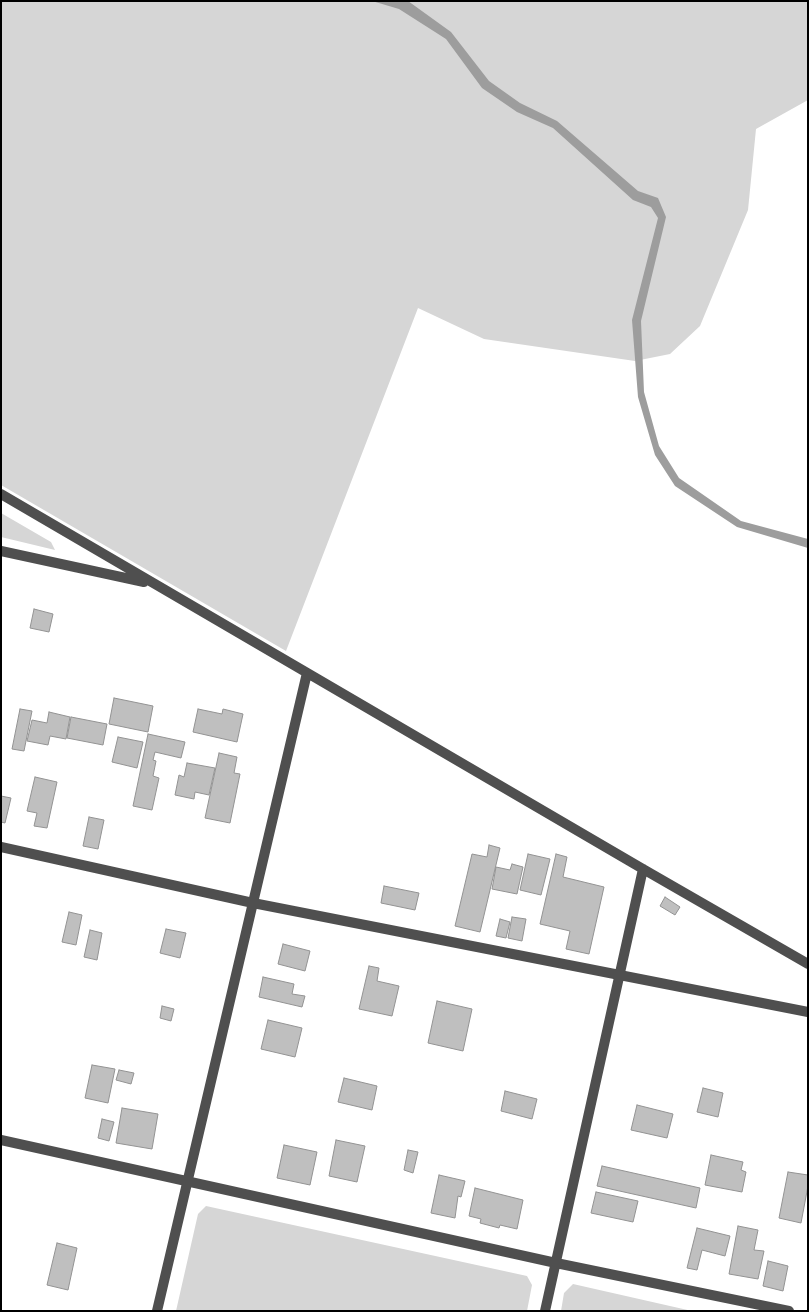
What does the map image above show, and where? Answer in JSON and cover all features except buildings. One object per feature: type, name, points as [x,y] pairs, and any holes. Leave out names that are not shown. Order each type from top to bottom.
[{"type":"street","points":[[1,494],[808,964]]},
{"type":"street","points":[[1,551],[154,584]]},
{"type":"street","points":[[157,1311],[307,673]]},
{"type":"street","points":[[1,847],[253,903],[808,1012]]},
{"type":"street","points":[[545,1311],[643,869]]},
{"type":"street","points":[[1,1140],[556,1263],[789,1311]]},
{"type":"shaded area","points":[[1,1],[808,1],[808,100],[756,129],[748,210],[700,326],[670,354],[635,361],[484,339],[418,308],[286,651],[1,485]]},
{"type":"shaded area","points":[[372,1],[408,1],[451,32],[489,81],[520,103],[557,121],[638,191],[658,198],[666,217],[641,321],[644,392],[659,446],[679,478],[741,521],[808,539],[808,548],[737,527],[675,486],[655,455],[638,397],[632,320],[658,218],[651,207],[633,200],[553,128],[517,112],[482,88],[446,39],[399,9]]},
{"type":"shaded area","points":[[1,513],[51,542],[55,550],[1,537]]},
{"type":"shaded area","points":[[206,1206],[527,1276],[532,1285],[527,1311],[176,1311],[198,1214]]},
{"type":"shaded area","points":[[573,1284],[692,1311],[561,1311],[564,1293]]}]
